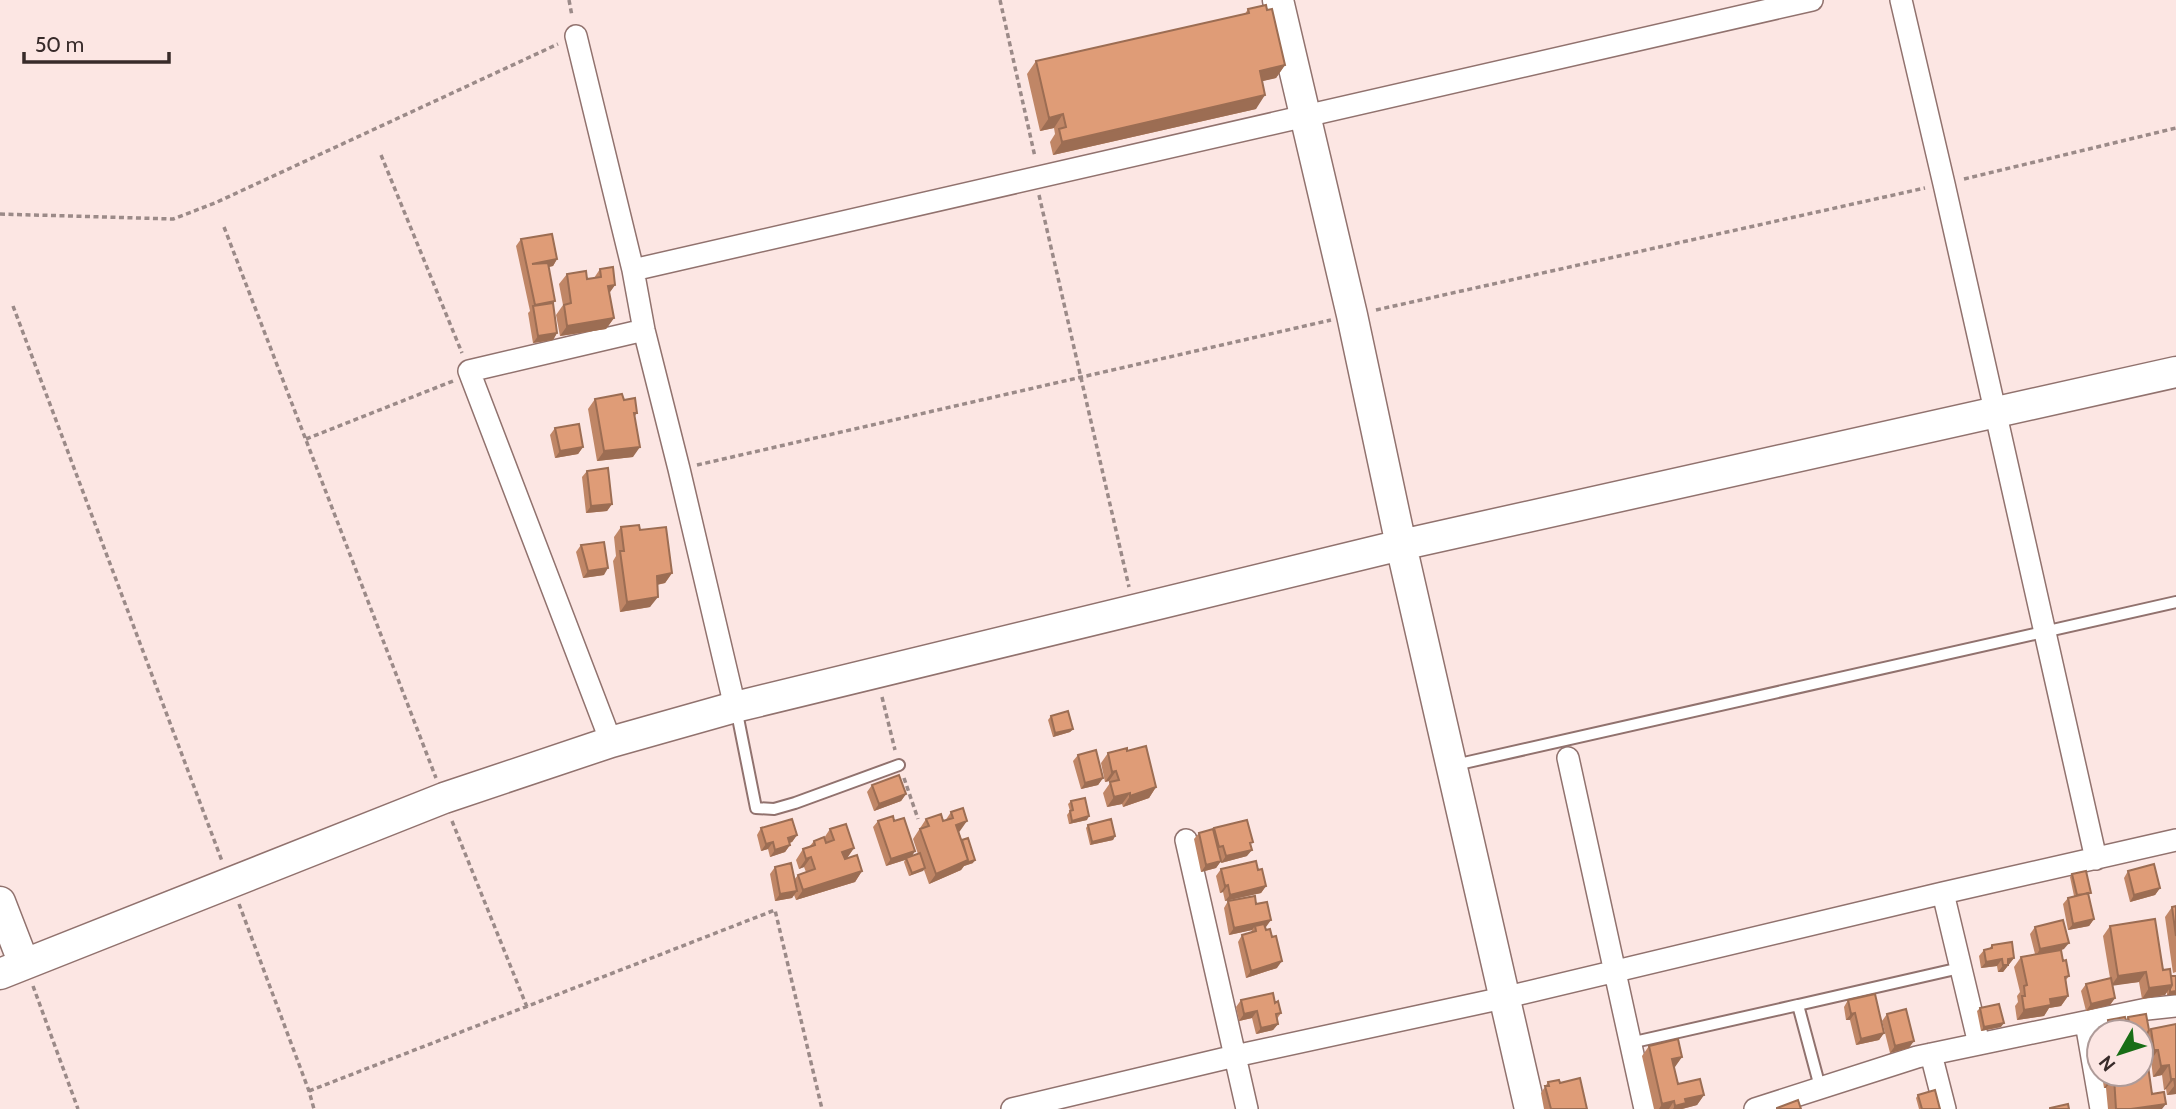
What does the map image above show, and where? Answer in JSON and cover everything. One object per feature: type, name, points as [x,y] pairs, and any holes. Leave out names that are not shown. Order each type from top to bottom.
[{"type":"street","points":[[1278,0],[1352,315],[1401,545],[1530,1109]]},
{"type":"street","points":[[633,270],[1812,0]]},
{"type":"street","points":[[1900,0],[2096,859]]},
{"type":"street","points":[[576,36],[735,706]]},
{"type":"street","points":[[611,743],[470,373],[644,330]]},
{"type":"street","points":[[0,902],[12,969],[444,798],[611,743],[735,706],[1401,545],[2176,372]]},
{"type":"street","points":[[1568,758],[1645,1109]]},
{"type":"street","points":[[1186,840],[1247,1109]]},
{"type":"street","points":[[1012,1109],[1235,1056],[1503,998],[2176,840]]},
{"type":"street","points":[[1943,893],[1979,1044]]},
{"type":"street","points":[[2108,1018],[2176,1006]]},
{"type":"street","points":[[1755,1109],[1931,1054],[2085,1023]]},
{"type":"street","points":[[1931,1054],[1945,1109]]},
{"type":"street","points":[[2097,1088],[2101,1109]]},
{"type":"lane","points":[[1452,765],[2176,602]]},
{"type":"lane","points":[[735,706],[756,808],[774,809],[795,803],[899,765]]},
{"type":"lane","points":[[1630,1043],[1960,968]]},
{"type":"lane","points":[[1798,1005],[1820,1087]]},
{"type":"path","points":[[1000,0],[1134,610]]},
{"type":"path","points":[[0,214],[173,219],[215,204],[576,36]]},
{"type":"path","points":[[679,468],[1944,184],[2176,128]]},
{"type":"path","points":[[306,439],[470,373],[381,155]]},
{"type":"path","points":[[224,227],[527,1007]]},
{"type":"path","points":[[13,306],[314,1109]]},
{"type":"path","points":[[876,672],[899,765],[918,818]]},
{"type":"path","points":[[309,1091],[775,910],[822,1109]]},
{"type":"path","points":[[12,969],[78,1109]]},
{"type":"building","points":[[1266,5],[1267,10],[1272,9],[1285,65],[1260,71],[1265,95],[1062,142],[1059,129],[1066,127],[1063,114],[1049,118],[1036,61],[1249,13],[1248,9]]},
{"type":"building","points":[[552,234],[557,259],[532,264],[548,263],[555,301],[535,305],[521,239]]},
{"type":"building","points":[[613,267],[615,285],[608,286],[614,318],[567,326],[564,305],[571,303],[567,274],[586,271],[587,279],[601,277],[600,269]]},
{"type":"building","points":[[553,303],[557,333],[538,336],[533,306]]},
{"type":"building","points":[[622,394],[624,400],[635,398],[637,413],[634,413],[640,447],[604,451],[595,399]]},
{"type":"building","points":[[579,424],[583,447],[560,451],[555,428]]},
{"type":"building","points":[[608,468],[612,504],[591,506],[587,471]]},
{"type":"building","points":[[639,525],[640,530],[666,527],[672,573],[657,576],[658,597],[627,602],[620,551],[624,551],[621,527]]},
{"type":"building","points":[[604,542],[608,568],[588,571],[581,545]]},
{"type":"building","points":[[1068,711],[1073,729],[1055,733],[1051,716]]},
{"type":"building","points":[[1146,746],[1156,787],[1130,796],[1130,793],[1114,797],[1110,782],[1119,780],[1116,771],[1112,772],[1108,753]]},
{"type":"building","points":[[1096,750],[1103,778],[1085,783],[1078,755]]},
{"type":"building","points":[[899,775],[906,794],[879,804],[872,785]]},
{"type":"building","points":[[1085,798],[1089,816],[1072,821],[1071,801]]},
{"type":"building","points":[[963,808],[967,821],[956,825],[968,860],[936,874],[920,829],[929,826],[926,819],[941,814],[943,821],[953,818],[951,812]]},
{"type":"building","points":[[893,816],[894,821],[904,818],[915,851],[891,859],[878,821]]},
{"type":"building","points":[[792,819],[797,835],[788,838],[790,845],[775,850],[773,842],[766,844],[761,828]]},
{"type":"building","points":[[1111,819],[1115,836],[1092,842],[1088,825]]},
{"type":"building","points":[[1247,820],[1253,842],[1250,843],[1252,850],[1226,856],[1223,846],[1219,847],[1214,828]]},
{"type":"building","points":[[846,824],[854,848],[842,852],[845,859],[857,855],[862,871],[803,890],[798,875],[815,869],[811,857],[806,859],[803,849],[815,845],[814,841],[824,837],[826,843],[834,840],[830,829]]},
{"type":"building","points":[[1213,829],[1221,861],[1206,865],[1199,833]]},
{"type":"building","points":[[968,838],[975,860],[966,863],[968,860],[962,840]]},
{"type":"building","points":[[920,853],[925,868],[912,873],[906,858]]},
{"type":"building","points":[[1256,861],[1258,870],[1262,869],[1266,886],[1230,895],[1221,869]]},
{"type":"building","points":[[791,863],[797,891],[780,894],[775,867]]},
{"type":"building","points":[[2154,864],[2160,888],[2134,895],[2128,871]]},
{"type":"building","points":[[2086,871],[2091,893],[2077,895],[2072,874]]},
{"type":"building","points":[[2088,893],[2094,919],[2073,924],[2068,898]]},
{"type":"building","points":[[1255,896],[1256,904],[1267,902],[1271,920],[1234,928],[1228,901]]},
{"type":"building","points":[[2176,906],[2176,936],[2172,907]]},
{"type":"building","points":[[2155,919],[2163,970],[2170,969],[2172,985],[2149,988],[2146,972],[2118,976],[2110,926]]},
{"type":"building","points":[[2063,920],[2069,943],[2040,949],[2035,927]]},
{"type":"building","points":[[1264,924],[1266,930],[1270,929],[1272,937],[1276,936],[1282,961],[1251,971],[1242,935],[1256,931],[1255,926]]},
{"type":"building","points":[[2012,942],[2014,958],[2008,959],[2008,965],[2003,965],[2002,959],[1986,962],[1984,950],[1992,948],[1992,945]]},
{"type":"building","points":[[2061,950],[2069,976],[2065,977],[2068,996],[2050,999],[2051,1005],[2024,1010],[2022,996],[2025,996],[2024,986],[2027,985],[2021,957]]},
{"type":"building","points":[[2171,976],[2176,976],[2176,991],[2170,992],[2172,985]]},
{"type":"building","points":[[2111,978],[2115,998],[2091,1004],[2086,984]]},
{"type":"building","points":[[1273,993],[1281,1013],[1276,1014],[1278,1024],[1261,1028],[1257,1011],[1244,1014],[1241,1000]]},
{"type":"building","points":[[1875,994],[1884,1033],[1861,1039],[1855,1013],[1851,1014],[1848,1000]]},
{"type":"building","points":[[1999,1004],[2004,1023],[1984,1027],[1980,1008]]},
{"type":"building","points":[[1906,1009],[1914,1041],[1895,1046],[1887,1014]]},
{"type":"building","points":[[2146,1014],[2147,1018],[2128,1018]]},
{"type":"building","points":[[2176,1024],[2176,1085],[2174,1079],[2171,1079],[2169,1065],[2161,1066],[2158,1050],[2155,1050],[2155,1028]]},
{"type":"building","points":[[1678,1039],[1682,1057],[1672,1059],[1678,1084],[1700,1079],[1704,1095],[1685,1099],[1686,1103],[1675,1106],[1674,1101],[1662,1104],[1649,1046]]},
{"type":"building","points":[[1580,1078],[1587,1109],[1551,1109],[1545,1086],[1549,1086],[1548,1082],[1559,1080],[1560,1083]]},
{"type":"building","points":[[2115,1088],[2151,1088],[2152,1094],[2164,1092],[2166,1104],[2116,1109]]},
{"type":"building","points":[[1935,1090],[1940,1109],[1922,1109],[1918,1095]]},
{"type":"building","points":[[1798,1100],[1801,1109],[1777,1109],[1777,1108]]},
{"type":"building","points":[[2068,1104],[2069,1109],[2050,1109],[2050,1108]]}]
